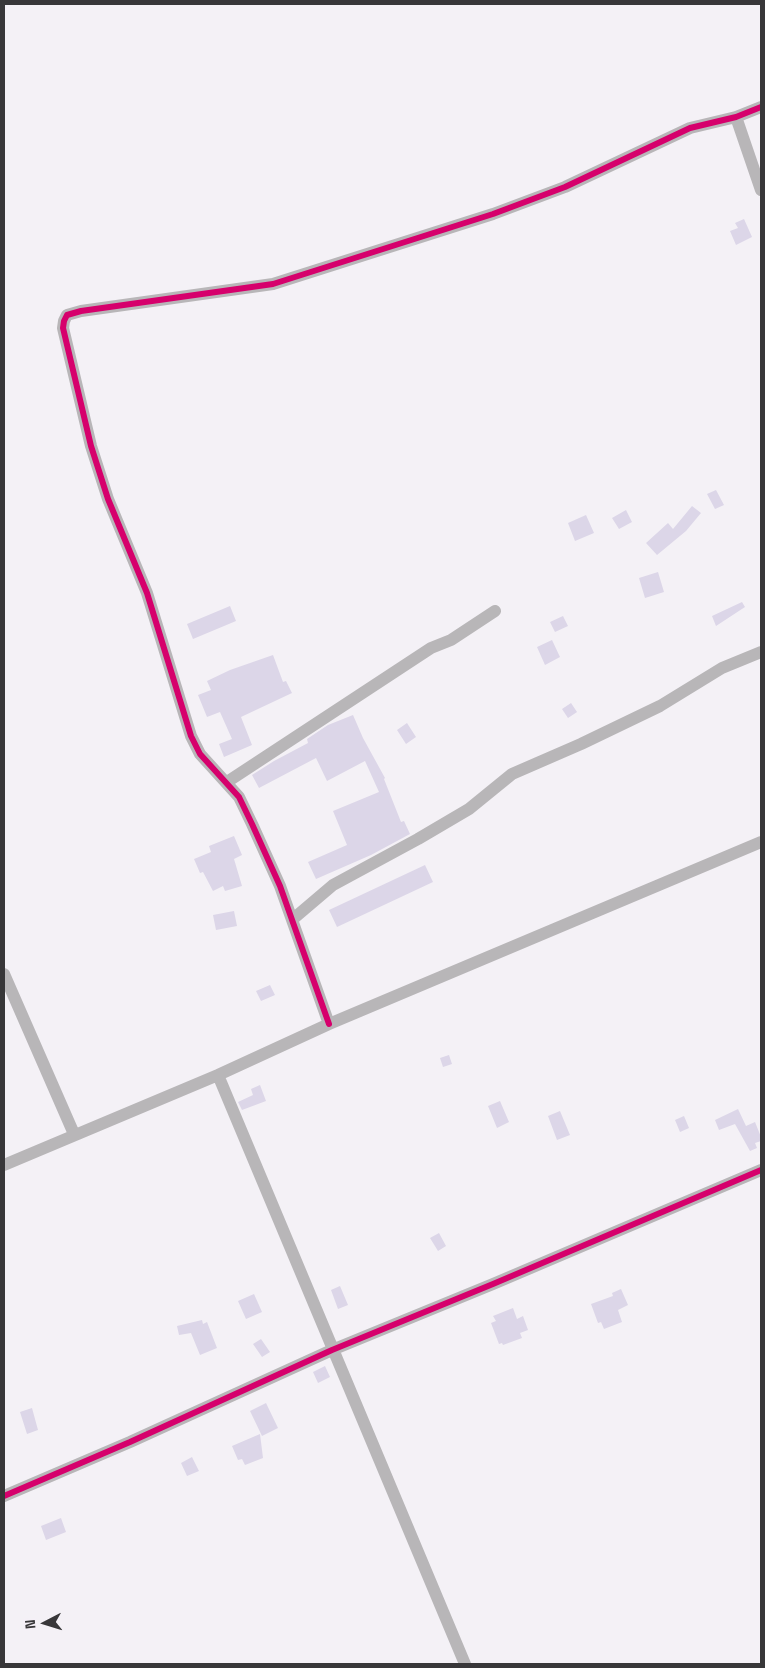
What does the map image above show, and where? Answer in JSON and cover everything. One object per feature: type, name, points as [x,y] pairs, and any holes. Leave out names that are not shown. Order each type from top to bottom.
[{"type":"street","points":[[329,1024],[293,919],[252,824],[239,797],[200,754],[191,736],[147,593],[108,499],[91,446],[69,357],[63,328],[64,321],[67,315],[81,311],[273,284],[493,214],[565,187],[690,128],[736,117],[761,107]]},
{"type":"street","points":[[736,117],[761,190]]},
{"type":"street","points":[[226,782],[432,648],[451,640],[495,611]]},
{"type":"street","points":[[293,919],[333,885],[469,809],[512,774],[581,744],[660,706],[722,668],[761,652]]},
{"type":"street","points":[[4,1165],[218,1075],[329,1024],[761,842]]},
{"type":"street","points":[[4,974],[74,1134]]},
{"type":"street","points":[[218,1075],[465,1664]]},
{"type":"street","points":[[4,1496],[130,1442],[332,1350],[761,1170]]},
{"type":"building","points":[[744,219],[752,237],[736,245],[730,231],[738,228],[735,223]]},
{"type":"building","points":[[716,490],[724,505],[715,509],[707,494]]},
{"type":"building","points":[[692,506],[701,513],[686,531],[657,555],[646,543],[668,523],[673,529]]},
{"type":"building","points":[[626,510],[632,522],[619,529],[612,518]]},
{"type":"building","points":[[586,515],[594,533],[575,541],[568,523]]},
{"type":"building","points":[[658,572],[664,592],[645,598],[639,578]]},
{"type":"building","points":[[742,602],[745,607],[716,626],[712,616]]},
{"type":"building","points":[[230,606],[236,621],[193,639],[187,624]]},
{"type":"building","points":[[563,616],[568,626],[555,632],[550,622]]},
{"type":"building","points":[[552,640],[560,657],[545,665],[537,647]]},
{"type":"building","points":[[273,655],[283,682],[286,681],[292,693],[241,717],[252,745],[224,757],[219,744],[232,739],[220,712],[207,717],[198,695],[211,690],[207,681],[230,670]]},
{"type":"building","points":[[571,703],[577,712],[568,718],[562,709]]},
{"type":"building","points":[[353,715],[363,738],[385,778],[401,822],[404,821],[410,834],[371,855],[316,879],[308,862],[347,845],[333,811],[379,792],[365,761],[327,781],[316,758],[259,788],[252,775],[308,743],[307,739],[328,725]]},
{"type":"building","points":[[407,723],[416,737],[406,744],[397,730]]},
{"type":"building","points":[[234,836],[242,855],[234,859],[242,886],[225,891],[223,886],[213,891],[203,872],[200,873],[194,859],[211,852],[209,846]]},
{"type":"building","points":[[425,865],[433,882],[337,927],[329,910]]},
{"type":"building","points":[[234,911],[237,926],[216,930],[213,915]]},
{"type":"building","points":[[270,985],[275,995],[261,1001],[256,991]]},
{"type":"building","points":[[449,1055],[452,1064],[443,1067],[440,1058]]},
{"type":"building","points":[[260,1085],[266,1101],[242,1110],[238,1102],[253,1095],[251,1089]]},
{"type":"building","points":[[500,1101],[509,1122],[497,1128],[488,1106]]},
{"type":"building","points":[[738,1109],[746,1126],[755,1122],[761,1137],[761,1141],[755,1143],[757,1148],[750,1151],[735,1124],[719,1130],[715,1120]]},
{"type":"building","points":[[560,1111],[570,1135],[557,1140],[548,1116]]},
{"type":"building","points":[[684,1116],[689,1128],[680,1132],[675,1120]]},
{"type":"building","points":[[439,1233],[446,1246],[438,1251],[430,1238]]},
{"type":"building","points":[[340,1286],[348,1305],[338,1309],[331,1290]]},
{"type":"building","points":[[621,1289],[628,1305],[618,1310],[622,1322],[604,1329],[601,1322],[598,1323],[591,1304],[613,1296],[612,1293]]},
{"type":"building","points":[[254,1294],[262,1312],[246,1319],[238,1301]]},
{"type":"building","points":[[513,1308],[517,1319],[523,1316],[528,1330],[520,1333],[522,1338],[503,1345],[502,1343],[499,1344],[491,1323],[496,1321],[493,1316]]},
{"type":"building","points":[[202,1320],[203,1324],[207,1322],[217,1348],[200,1355],[191,1333],[179,1335],[177,1326]]},
{"type":"building","points":[[261,1339],[270,1352],[262,1357],[253,1344]]},
{"type":"building","points":[[325,1366],[330,1377],[318,1383],[313,1372]]},
{"type":"building","points":[[266,1403],[278,1428],[262,1436],[250,1411]]},
{"type":"building","points":[[32,1408],[38,1430],[27,1434],[20,1412]]},
{"type":"building","points":[[260,1434],[263,1458],[245,1465],[242,1459],[238,1460],[232,1446]]},
{"type":"building","points":[[192,1457],[199,1471],[187,1476],[181,1463]]},
{"type":"building","points":[[61,1518],[66,1532],[46,1540],[41,1526]]},
{"type":"cycle path","points":[[329,1024],[280,886],[252,824],[239,797],[200,754],[191,736],[147,593],[108,499],[91,446],[63,328],[64,321],[67,315],[81,311],[273,284],[493,214],[565,187],[690,128],[736,117],[761,107]]},
{"type":"cycle path","points":[[4,1496],[130,1442],[332,1350],[761,1170]]}]
